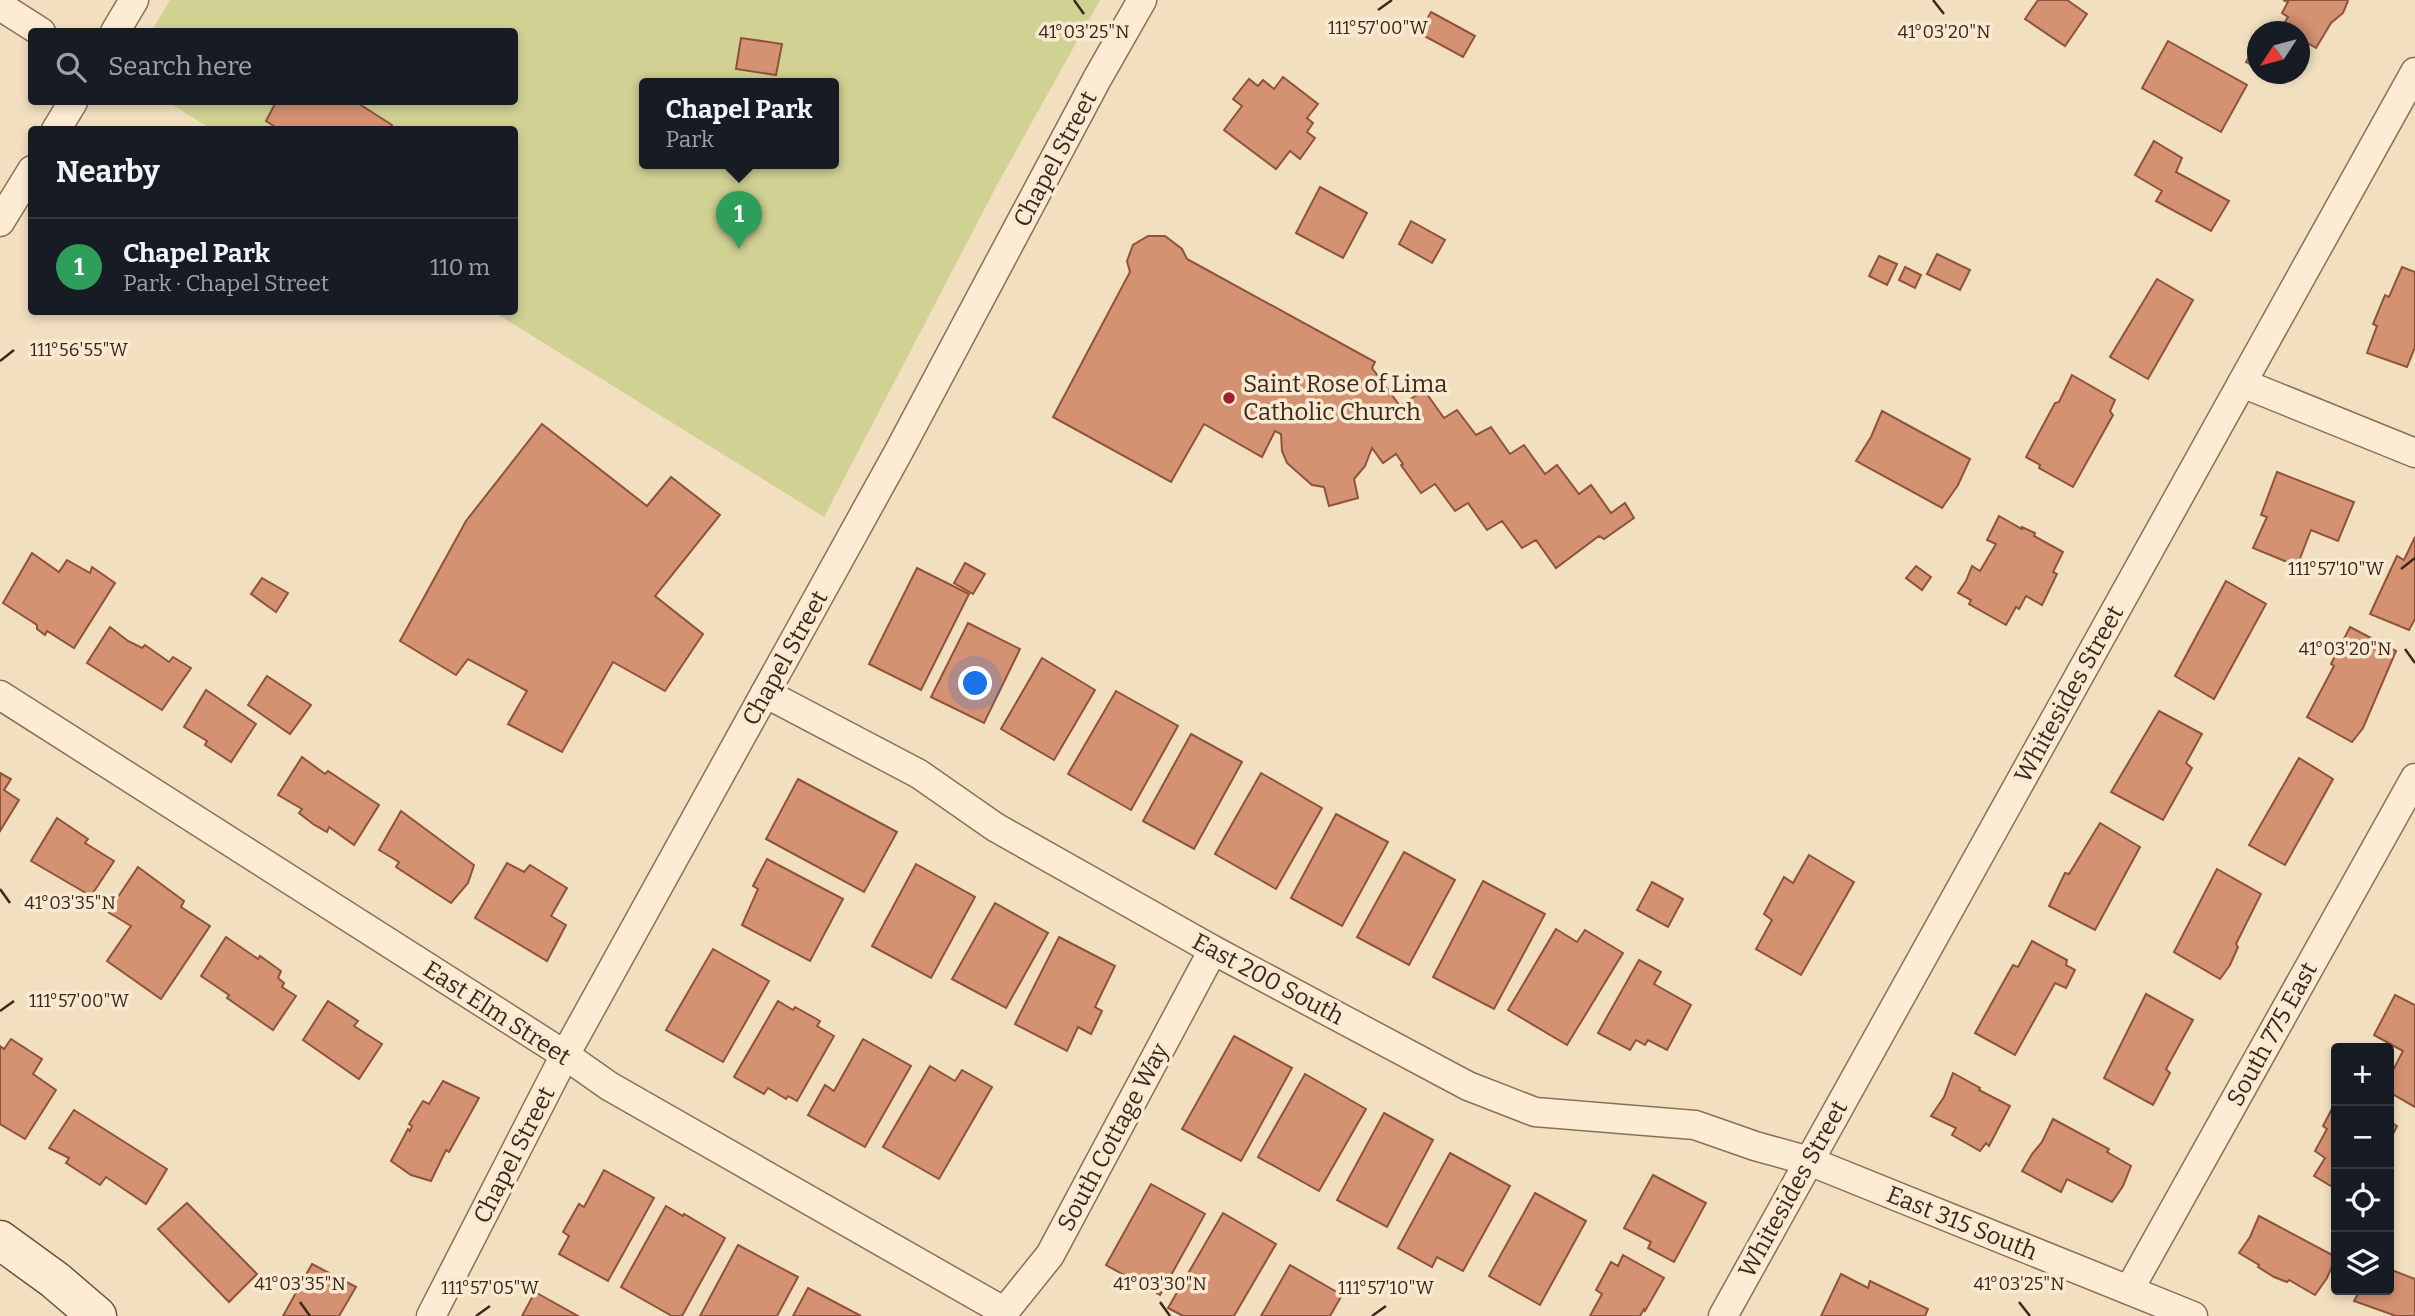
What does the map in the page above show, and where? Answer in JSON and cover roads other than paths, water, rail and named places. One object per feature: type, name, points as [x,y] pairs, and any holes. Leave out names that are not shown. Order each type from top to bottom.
[{"type":"main road","points":[[0,1240],[55,1280],[97,1316]]},
{"type":"street","points":[[117,28],[134,0]]},
{"type":"street","name":"Chapel Street","points":[[431,1316],[565,1055],[899,451],[1097,79],[1142,0]]},
{"type":"street","points":[[0,6],[35,28]]},
{"type":"street","name":"Whitesides Street","points":[[1723,1316],[2415,72]]},
{"type":"street","points":[[58,126],[71,105]]},
{"type":"street","points":[[0,222],[28,176]]},
{"type":"street","points":[[2242,383],[2415,453]]},
{"type":"street","name":"East 200 South","points":[[765,693],[919,774],[995,827],[1213,950],[1468,1086],[1535,1112],[1695,1125],[1809,1161]]},
{"type":"street","name":"East Elm Street","points":[[0,695],[565,1055],[609,1086],[1003,1314]]},
{"type":"street","name":"South 775 East","points":[[2129,1290],[2415,778]]},
{"type":"street","name":"South Cottage Way","points":[[1003,1314],[1050,1255],[1213,950]]},
{"type":"street","name":"East 315 South","points":[[1809,1161],[2193,1316]]},
{"type":"place","name":"Chapel Park","points":[[739,249]]},
{"type":"place","name":"Saint Rose of Lima Catholic Church","points":[[1229,398]]}]
